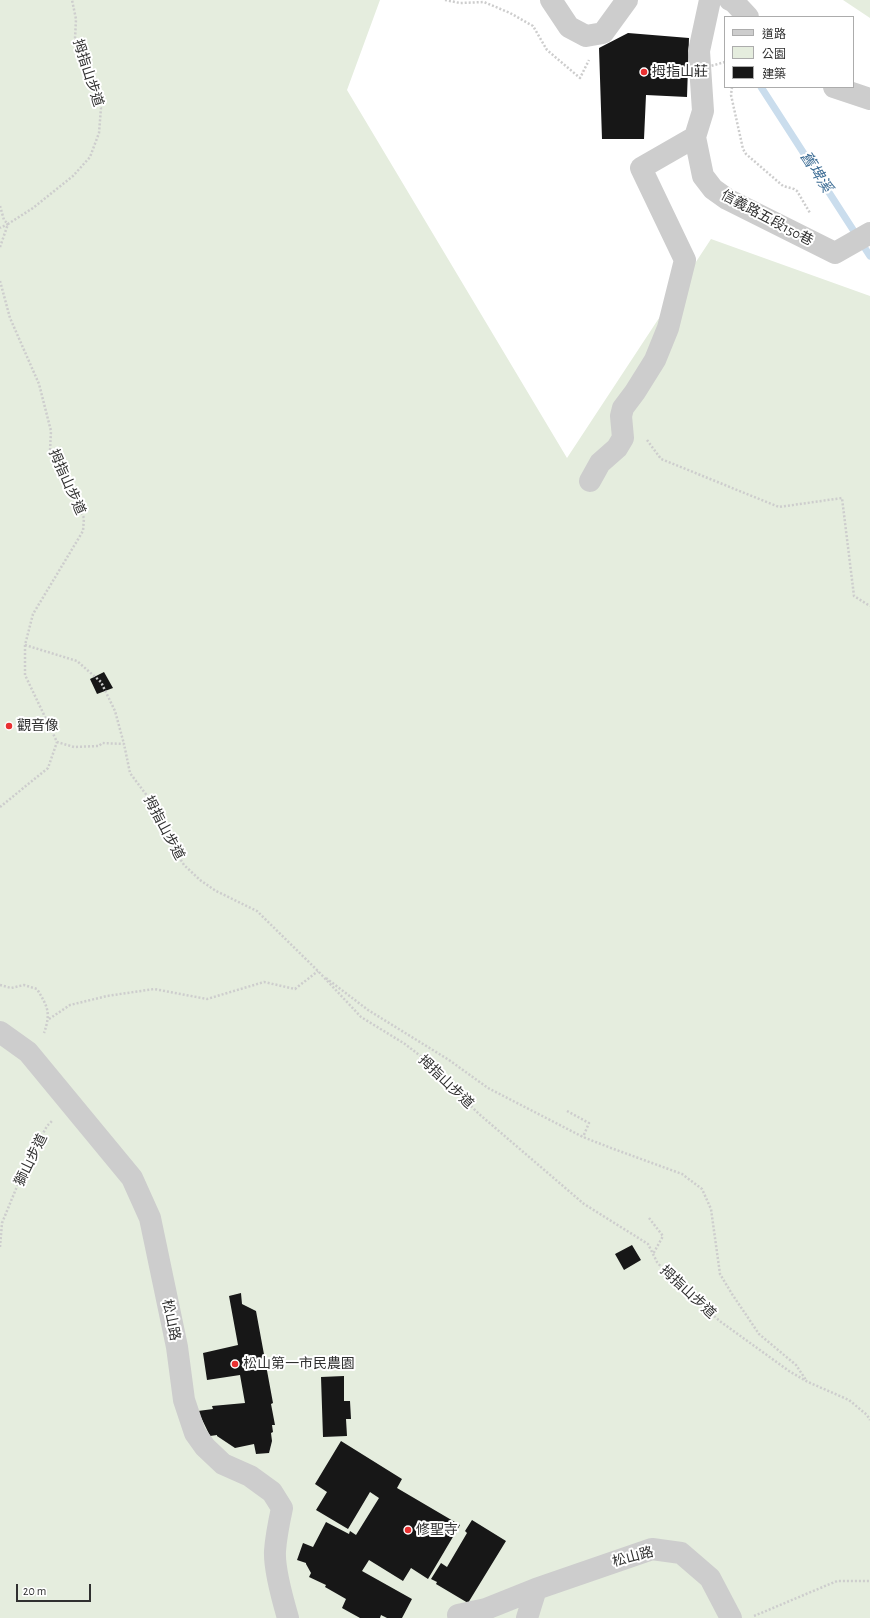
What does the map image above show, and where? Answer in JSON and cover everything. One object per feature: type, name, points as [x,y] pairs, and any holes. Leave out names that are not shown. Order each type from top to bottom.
[{"type":"street","points":[[551,0],[569,28],[586,36],[603,33],[627,0]]},
{"type":"street","name":"信義路五段150巷","points":[[710,0],[699,52],[703,112],[695,137],[703,176],[713,189],[727,199],[835,253],[870,233]]},
{"type":"street","points":[[730,0],[734,2],[747,16]]},
{"type":"street","points":[[837,88],[870,99]]},
{"type":"street","points":[[590,481],[600,463],[617,448],[623,438],[621,416],[622,408],[636,392],[658,353],[668,328],[685,260],[641,168],[695,137]]},
{"type":"street","name":"松山路","points":[[0,1032],[28,1052],[132,1178],[150,1218],[177,1347],[184,1400],[196,1433],[205,1447],[223,1464],[250,1476],[272,1492],[282,1508],[277,1532],[275,1553],[282,1599],[288,1618]]},
{"type":"street","name":"松山路","points":[[458,1615],[486,1609],[536,1589],[652,1549],[681,1553],[710,1578],[731,1618]]},
{"type":"street","points":[[527,1618],[536,1589]]},
{"type":"path","name":"拇指山步道","points":[[0,228],[34,208],[73,176],[90,156],[99,133],[101,108],[86,62],[75,39],[76,19],[72,0]]},
{"type":"path","points":[[445,0],[460,3],[484,2],[510,13],[533,26],[547,50],[580,78],[603,33]]},
{"type":"path","points":[[700,69],[724,62]]},
{"type":"path","points":[[732,88],[730,95],[746,154],[783,186],[794,188],[812,216]]},
{"type":"path","points":[[0,206],[4,220],[8,224],[0,247]]},
{"type":"path","name":"拇指山步道","points":[[0,281],[10,318],[39,384],[51,432],[50,450],[84,518],[83,531],[33,614],[25,645],[25,675],[57,742]]},
{"type":"path","points":[[644,436],[661,459],[779,507],[842,498],[854,596],[870,606]]},
{"type":"path","name":"拇指山步道","points":[[25,645],[77,661],[101,682],[115,711],[130,773],[151,801],[166,836],[184,865],[200,880],[216,891],[257,911],[318,971],[361,1017],[405,1044],[417,1054],[508,1140],[584,1204],[648,1244],[657,1262],[674,1282],[710,1313],[742,1338],[789,1371],[808,1382],[849,1400],[867,1415],[870,1420]]},
{"type":"path","points":[[0,807],[48,768],[57,742],[74,747],[98,746],[102,743],[124,744]]},
{"type":"path","points":[[49,1019],[70,1005],[107,996],[154,989],[207,999],[264,982],[295,989],[318,971],[368,1010],[449,1060],[488,1088],[584,1137],[682,1174],[702,1189],[711,1209],[720,1274],[759,1334],[796,1365],[808,1382]]},
{"type":"path","points":[[0,985],[11,988],[24,985],[37,989],[45,1002],[49,1019],[43,1036],[28,1052]]},
{"type":"path","name":"獅山步道","points":[[0,1247],[2,1224],[27,1162],[47,1126],[69,1102]]},
{"type":"path","points":[[567,1111],[589,1123],[584,1137]]},
{"type":"path","points":[[648,1218],[663,1236],[653,1254]]},
{"type":"path","points":[[750,1618],[837,1581],[870,1581]]},
{"type":"green space","points":[[0,0],[380,0],[347,90],[567,458],[711,239],[870,296],[870,1618],[0,1618]]},
{"type":"green space","points":[[843,0],[870,0],[870,18]]},
{"type":"building","name":"拇指山莊","points":[[628,33],[689,38],[687,97],[646,95],[644,139],[602,139],[599,48]]},
{"type":"building","points":[[104,672],[113,688],[97,694],[90,679]]},
{"type":"building","points":[[632,1245],[641,1260],[624,1270],[615,1254]]},
{"type":"building","name":"松山第一市民農園","points":[[241,1293],[242,1304],[256,1311],[273,1403],[271,1404],[275,1425],[272,1425],[273,1432],[271,1433],[272,1441],[269,1453],[256,1454],[254,1444],[235,1448],[217,1435],[210,1436],[198,1411],[213,1409],[212,1406],[245,1403],[240,1375],[207,1380],[203,1353],[238,1345],[229,1296]]},
{"type":"building","points":[[344,1376],[344,1401],[350,1401],[351,1419],[346,1419],[347,1436],[323,1437],[321,1377]]},
{"type":"building","name":"修聖寺","points":[[341,1441],[402,1479],[397,1488],[460,1525],[428,1579],[411,1568],[403,1581],[369,1560],[362,1571],[412,1599],[402,1618],[387,1618],[381,1615],[380,1618],[360,1618],[342,1608],[346,1599],[325,1587],[326,1585],[309,1577],[311,1573],[306,1563],[297,1560],[303,1543],[313,1547],[326,1522],[349,1534],[350,1531],[356,1535],[379,1498],[370,1492],[348,1529],[316,1510],[327,1492],[315,1484]]},
{"type":"building","points":[[472,1520],[506,1541],[468,1603],[436,1584],[437,1582],[431,1579],[441,1563],[447,1567],[467,1533],[465,1531]]},
{"type":"waterway","name":"舊埤溪","points":[[762,88],[870,256]]},
{"type":"place","name":"拇指山莊","points":[[644,72]]},
{"type":"place","name":"觀音像","points":[[9,726]]},
{"type":"place","name":"松山第一市民農園","points":[[235,1364]]},
{"type":"place","name":"修聖寺","points":[[408,1530]]}]
